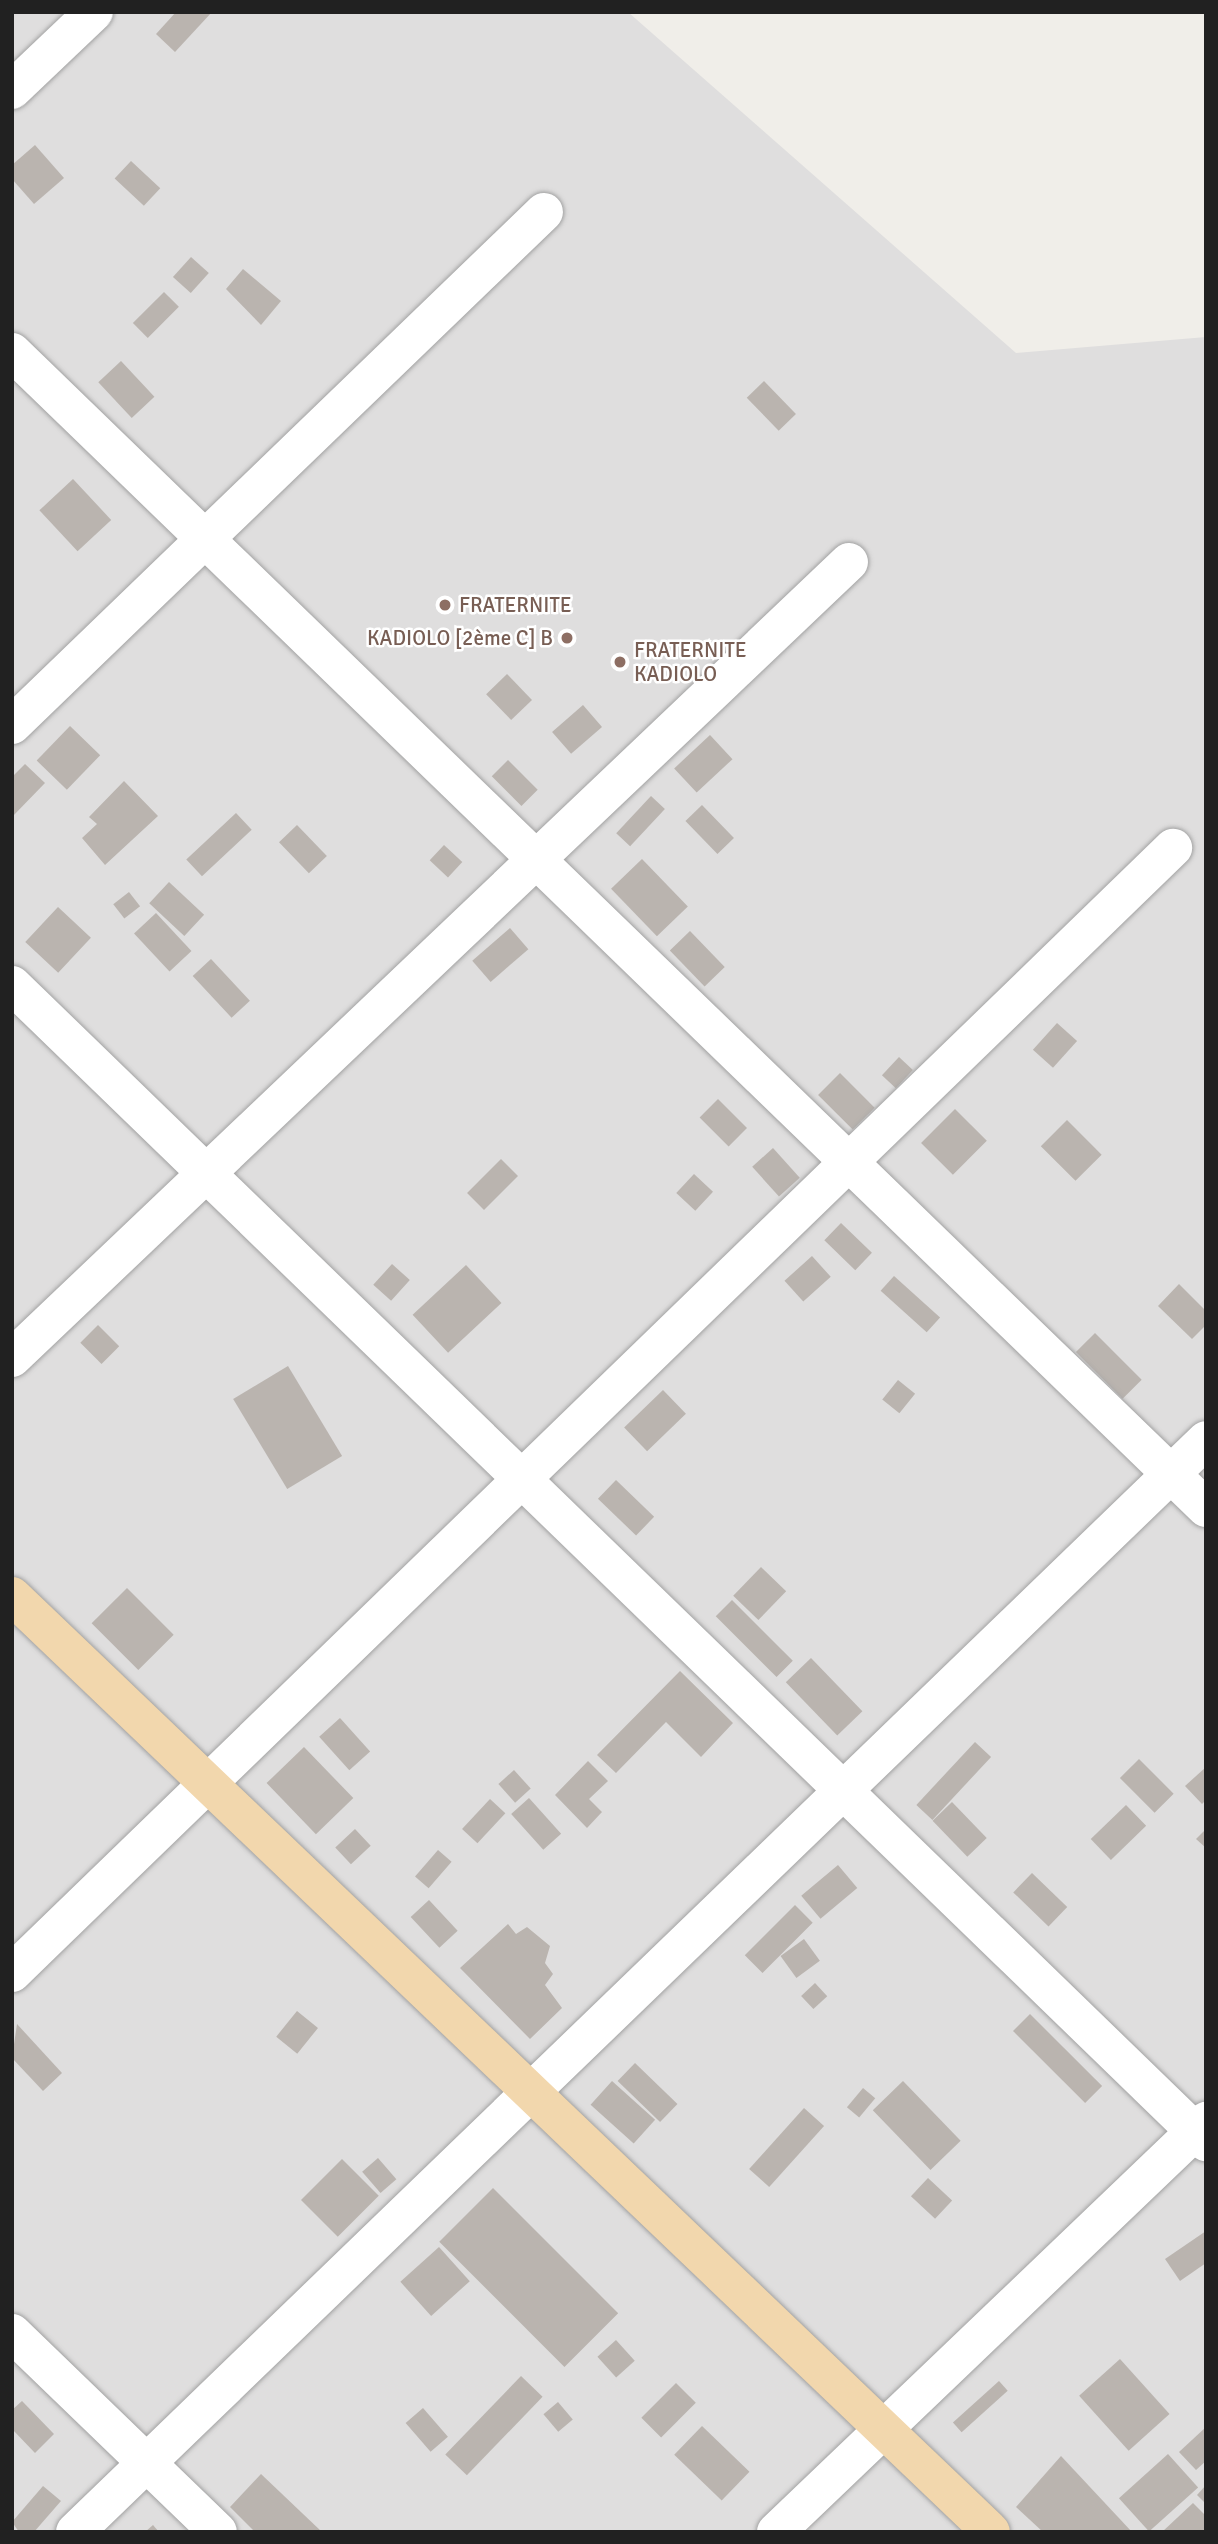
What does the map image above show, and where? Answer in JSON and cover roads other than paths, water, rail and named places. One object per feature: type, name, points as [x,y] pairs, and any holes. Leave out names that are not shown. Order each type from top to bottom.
[{"type":"main road","points":[[12,1596],[991,2532]]},
{"type":"street","points":[[12,90],[94,12]]},
{"type":"street","points":[[12,725],[544,212]]},
{"type":"street","points":[[12,352],[1206,1508]]},
{"type":"street","points":[[12,1358],[849,562]]},
{"type":"street","points":[[12,1973],[1173,848]]},
{"type":"street","points":[[12,985],[844,1791],[1202,2131],[776,2532]]},
{"type":"street","points":[[75,2532],[1206,1440]]},
{"type":"street","points":[[12,2333],[218,2532]]},
{"type":"place","name":"FRATERNITE","points":[[445,605]]},
{"type":"place","name":"KADIOLO [2ème C] B","points":[[567,638]]},
{"type":"place","name":"FRATERNITE KADIOLO","points":[[620,662]]}]
